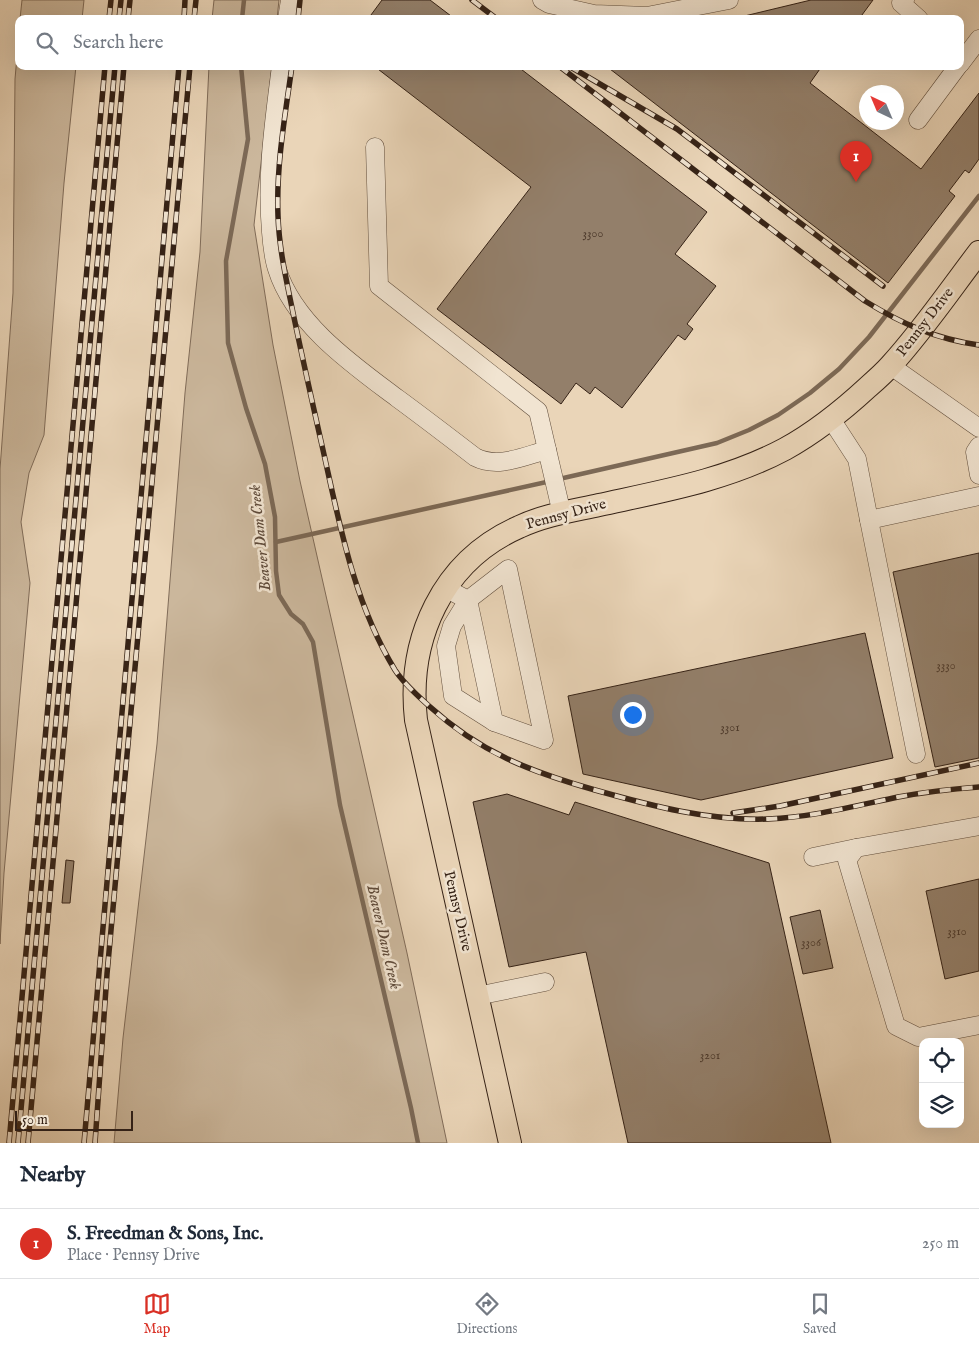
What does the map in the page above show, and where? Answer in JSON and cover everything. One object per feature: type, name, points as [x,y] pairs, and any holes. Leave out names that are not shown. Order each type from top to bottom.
[{"type":"main road","name":"Pennsy Drive","points":[[510,1143],[419,735],[414,705],[414,678],[418,651],[426,625],[445,588],[462,567],[496,539],[532,521],[680,487],[732,472],[786,449],[831,419],[891,366],[979,252]]},
{"type":"street","points":[[288,15],[290,0]]},
{"type":"street","points":[[542,0],[549,4],[594,14],[635,8],[646,15]]},
{"type":"street","points":[[652,15],[729,0]]},
{"type":"street","points":[[905,0],[901,3],[914,15]]},
{"type":"street","points":[[964,57],[979,39]]},
{"type":"street","points":[[281,70],[270,165],[269,206],[275,263],[281,280],[295,305],[314,329],[338,351],[475,457],[488,462],[548,458]]},
{"type":"street","points":[[918,120],[954,70]]},
{"type":"street","points":[[375,147],[379,286],[538,411],[562,514]]},
{"type":"street","points":[[891,366],[977,424]]},
{"type":"street","points":[[831,419],[857,459],[916,754]]},
{"type":"street","points":[[979,446],[975,452],[979,475]]},
{"type":"street","points":[[869,520],[979,496]]},
{"type":"street","points":[[508,569],[544,740],[494,722],[453,696],[446,646],[452,626],[468,600],[508,569]]},
{"type":"street","points":[[445,588],[468,600]]},
{"type":"street","points":[[468,600],[494,722]]},
{"type":"street","points":[[813,857],[979,826]]},
{"type":"street","points":[[856,848],[847,860],[896,1026],[918,1037],[979,1025]]},
{"type":"street","points":[[477,996],[545,982]]},
{"type":"shaded area","points":[[22,0],[84,0],[82,15],[20,15]]},
{"type":"shaded area","points":[[214,0],[279,0],[277,15],[212,15]]},
{"type":"shaded area","points":[[16,70],[76,70],[64,183],[44,435],[29,473],[21,522],[30,583],[4,873],[0,944],[0,469],[13,293]]},
{"type":"shaded area","points":[[209,70],[272,70],[254,225],[273,345],[300,481],[407,953],[447,1143],[114,1143],[123,1038],[157,744],[185,393],[200,252]]},
{"type":"building","points":[[382,0],[430,0],[450,15],[371,15]]},
{"type":"building","points":[[811,0],[873,0],[862,15],[749,15]]},
{"type":"building","points":[[379,70],[522,70],[707,212],[675,254],[716,286],[687,324],[693,329],[685,340],[678,335],[622,408],[595,387],[590,394],[576,383],[561,404],[437,309],[531,187]]},
{"type":"building","points":[[611,70],[819,70],[810,83],[859,121],[859,130],[871,130],[921,169],[979,93],[979,159],[969,173],[965,170],[949,191],[955,196],[888,283]]},
{"type":"building","points":[[979,553],[979,758],[935,767],[893,572]]},
{"type":"building","points":[[865,633],[893,758],[701,800],[583,774],[568,696]]},
{"type":"building","points":[[507,794],[569,815],[575,802],[769,863],[831,1143],[628,1143],[586,952],[509,967],[473,802]]},
{"type":"building","points":[[66,860],[74,861],[70,903],[62,903]]},
{"type":"building","points":[[979,879],[979,971],[945,979],[926,891]]},
{"type":"building","points":[[820,910],[833,968],[803,974],[790,917]]},
{"type":"waterway","name":"Beaver Dam Creek","points":[[242,15],[244,0]]},
{"type":"waterway","name":"Beaver Dam Creek","points":[[241,70],[248,139],[226,261],[228,343],[246,408],[265,464],[275,517],[276,571],[279,595],[291,614],[303,624],[313,642],[340,805],[418,1143]]},
{"type":"waterway","points":[[559,479],[717,443],[749,430],[778,415],[810,393],[839,369],[869,337],[979,196]]},
{"type":"waterway","points":[[276,542],[551,481]]},
{"type":"railway","points":[[109,15],[111,0]]},
{"type":"railway","points":[[119,15],[121,0]]},
{"type":"railway","points":[[128,15],[130,0]]},
{"type":"railway","points":[[184,15],[185,0]]},
{"type":"railway","points":[[194,15],[196,0]]},
{"type":"railway","points":[[298,15],[300,0]]},
{"type":"railway","points":[[472,0],[492,15]]},
{"type":"railway","points":[[9,1143],[105,70]]},
{"type":"railway","points":[[18,1143],[115,70]]},
{"type":"railway","points":[[28,1143],[124,70]]},
{"type":"railway","points":[[84,1143],[179,70]]},
{"type":"railway","points":[[95,1143],[107,974],[190,70]]},
{"type":"railway","points":[[291,70],[278,178],[279,227],[285,271],[342,535],[350,563],[369,618],[381,644],[395,670],[407,685],[448,722],[468,736],[487,748],[527,767],[571,783],[638,802],[702,815],[746,819],[785,818],[834,811],[908,795],[979,787]]},
{"type":"railway","points":[[564,70],[865,301],[892,317],[934,335],[979,345]]},
{"type":"railway","points":[[576,70],[677,129],[883,286]]},
{"type":"railway","points":[[733,813],[780,806],[979,763]]},
{"type":"place","name":"S. Freedman & Sons, Inc.","points":[[856,182]]}]
